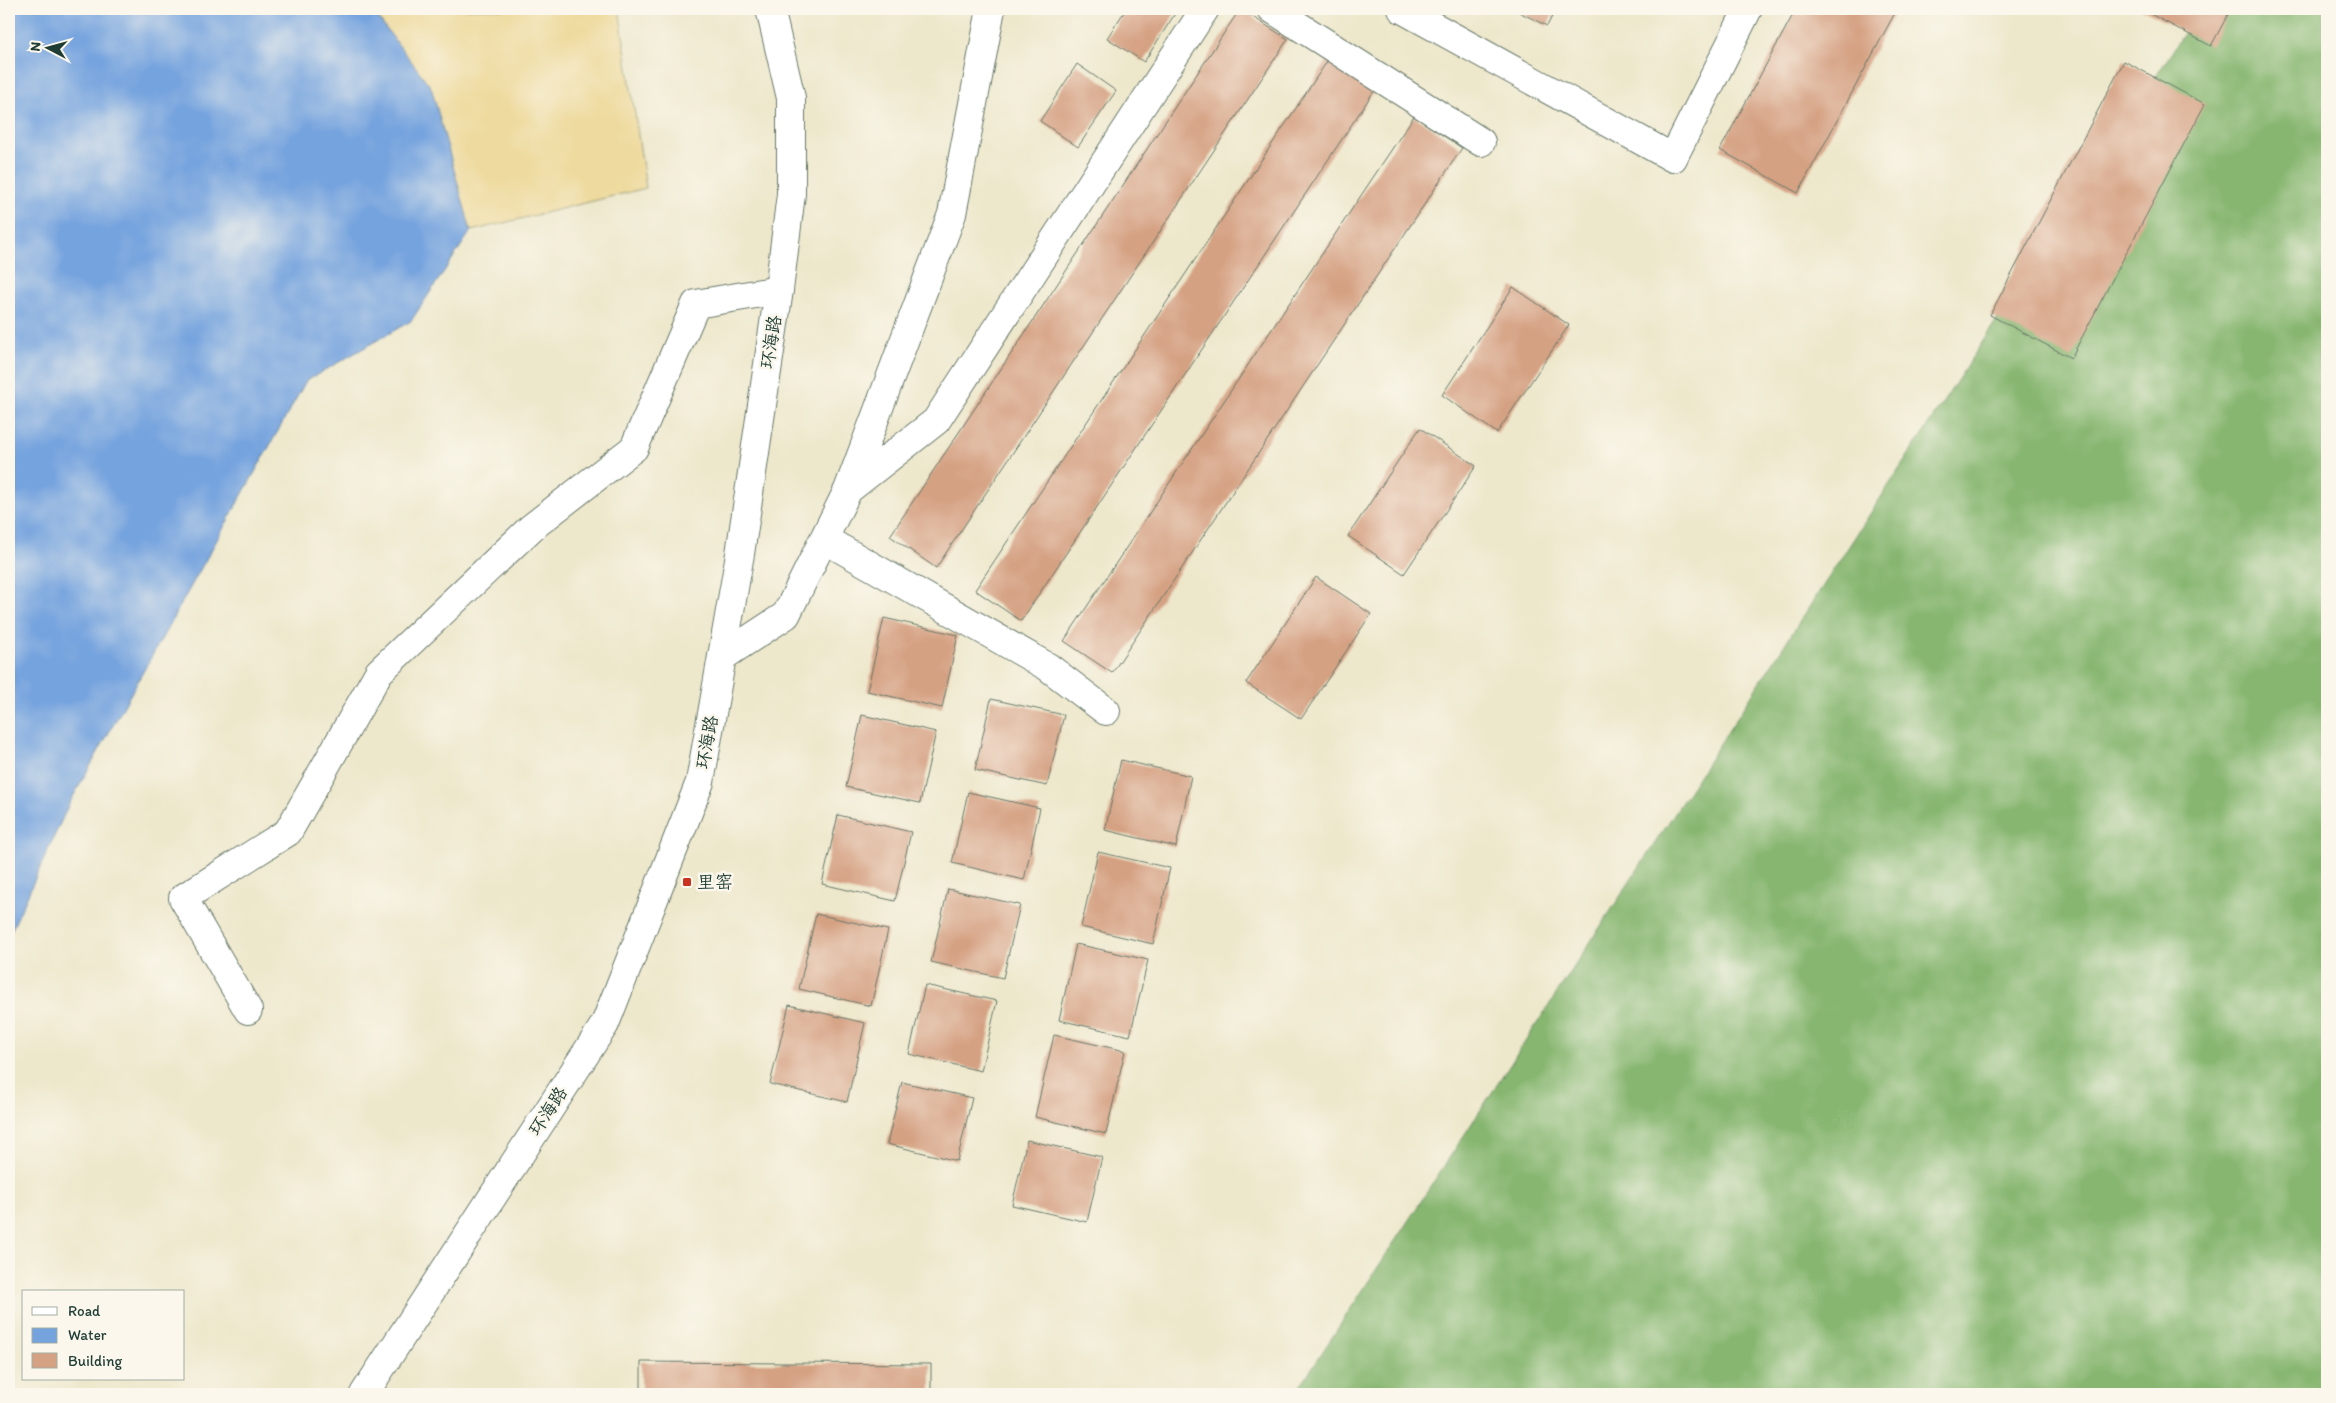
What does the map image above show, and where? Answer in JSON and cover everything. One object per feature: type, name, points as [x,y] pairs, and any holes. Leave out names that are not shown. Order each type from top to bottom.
[{"type":"street","name":"环海路","points":[[364,1394],[605,1024],[700,782],[722,658],[779,290],[791,194],[791,98],[770,9]]},
{"type":"street","points":[[722,658],[786,615],[848,490],[952,214],[991,9]]},
{"type":"street","points":[[848,490],[936,422],[1205,9]]},
{"type":"street","points":[[1272,9],[1481,142]]},
{"type":"street","points":[[1402,9],[1673,158],[1748,9]]},
{"type":"street","points":[[248,1010],[182,898],[288,832],[380,672],[531,528],[634,448],[696,304],[779,290]]},
{"type":"street","points":[[824,539],[1048,668],[1106,712]]},
{"type":"green space","points":[[2200,9],[2327,9],[2327,1394],[1295,1394]]},
{"type":"sand","points":[[371,9],[619,9],[646,188],[471,231],[431,87]]},
{"type":"water","points":[[9,9],[371,9],[431,87],[471,231],[411,321],[306,381],[69,804],[9,936]]},
{"type":"building","points":[[1126,9],[1178,9],[1144,62],[1107,38]]},
{"type":"building","points":[[1240,9],[1288,39],[936,568],[890,536]]},
{"type":"building","points":[[1513,9],[1556,9],[1547,26]]},
{"type":"building","points":[[1796,9],[1897,9],[1798,193],[1720,150]]},
{"type":"building","points":[[2141,9],[2231,9],[2211,46]]},
{"type":"building","points":[[1328,60],[1374,91],[1021,621],[975,590]]},
{"type":"building","points":[[2124,61],[2205,104],[2071,358],[1990,315]]},
{"type":"building","points":[[1077,64],[1116,91],[1078,147],[1040,121]]},
{"type":"building","points":[[1414,116],[1462,148],[1112,673],[1064,641]]},
{"type":"building","points":[[1513,287],[1569,325],[1497,433],[1442,395]]},
{"type":"building","points":[[1420,428],[1476,466],[1404,574],[1348,536]]},
{"type":"building","points":[[1316,577],[1371,614],[1301,719],[1246,683]]},
{"type":"building","points":[[884,618],[958,635],[942,708],[867,691]]},
{"type":"building","points":[[991,699],[1064,715],[1047,786],[975,770]]},
{"type":"building","points":[[862,715],[936,732],[920,803],[846,787]]},
{"type":"building","points":[[1121,760],[1191,776],[1176,847],[1105,830]]},
{"type":"building","points":[[968,792],[1040,808],[1024,880],[952,863]]},
{"type":"building","points":[[838,815],[911,832],[895,901],[822,884]]},
{"type":"building","points":[[1098,852],[1170,868],[1153,944],[1081,927]]},
{"type":"building","points":[[948,889],[1020,905],[1003,978],[931,962]]},
{"type":"building","points":[[816,914],[888,930],[871,1006],[799,989]]},
{"type":"building","points":[[1076,944],[1148,960],[1130,1036],[1059,1020]]},
{"type":"building","points":[[925,985],[997,1001],[981,1071],[909,1054]]},
{"type":"building","points":[[789,1005],[865,1023],[847,1102],[770,1084]]},
{"type":"building","points":[[1054,1035],[1125,1051],[1106,1134],[1035,1117]]},
{"type":"building","points":[[902,1082],[972,1098],[957,1161],[887,1144]]},
{"type":"building","points":[[1027,1140],[1102,1157],[1087,1222],[1012,1205]]},
{"type":"building","points":[[641,1362],[931,1364],[931,1394],[641,1394]]},
{"type":"place","name":"里窑","points":[[687,882]]}]
